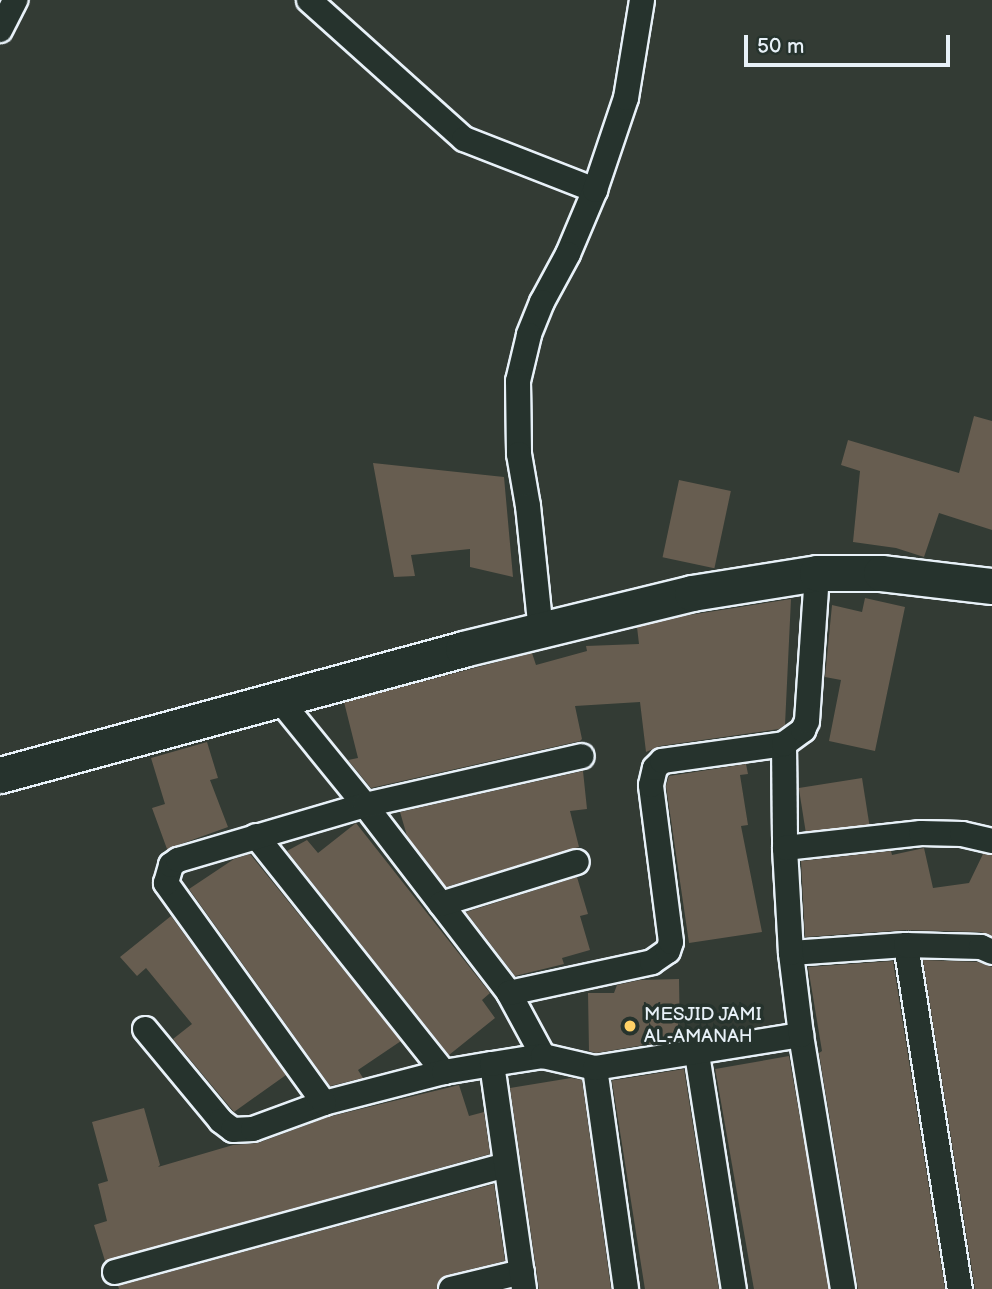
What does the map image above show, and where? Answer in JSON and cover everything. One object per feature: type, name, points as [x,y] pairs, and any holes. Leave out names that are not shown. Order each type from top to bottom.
[{"type":"street","points":[[0,30],[15,0]]},
{"type":"street","points":[[309,0],[464,139],[594,190]]},
{"type":"street","points":[[541,632],[528,506],[519,454],[518,382],[529,335],[542,302],[568,254],[626,98],[642,0]]},
{"type":"street","points":[[509,993],[653,962],[663,956],[671,942],[651,785],[654,768],[662,761],[784,744],[803,730],[807,721],[817,573]]},
{"type":"street","points":[[0,775],[278,698],[692,593],[817,573],[881,573],[992,586]]},
{"type":"street","points":[[278,698],[366,805],[509,993],[543,1056]]},
{"type":"street","points":[[784,744],[785,848],[791,953],[801,1035],[843,1289]]},
{"type":"street","points":[[324,1103],[166,883],[166,874],[178,860],[256,836],[366,805],[582,756]]},
{"type":"street","points":[[785,848],[922,833],[962,834],[992,841]]},
{"type":"street","points":[[256,836],[444,1072]]},
{"type":"street","points":[[441,904],[577,862]]},
{"type":"street","points":[[791,953],[906,945],[981,947],[992,953]]},
{"type":"street","points":[[906,945],[960,1289]]},
{"type":"street","points":[[145,1029],[221,1121],[233,1130],[253,1129],[324,1103],[444,1072],[492,1063],[543,1056],[595,1068],[697,1054],[801,1035]]},
{"type":"street","points":[[697,1054],[734,1289]]},
{"type":"street","points":[[452,1289],[523,1281],[492,1063]]},
{"type":"street","points":[[595,1068],[626,1289]]},
{"type":"street","points":[[115,1272],[506,1165]]},
{"type":"building","points":[[974,416],[992,421],[992,530],[939,513],[924,557],[896,548],[853,542],[860,471],[841,465],[848,440],[959,473]]},
{"type":"building","points":[[373,463],[504,477],[513,577],[470,567],[470,549],[411,555],[415,576],[394,577]]},
{"type":"building","points":[[679,480],[731,491],[714,568],[663,557]]},
{"type":"building","points":[[865,598],[905,607],[875,751],[829,741],[841,680],[825,677],[832,605],[862,612]]},
{"type":"building","points":[[791,599],[785,725],[779,729],[660,746],[646,752],[640,702],[575,706],[582,739],[580,741],[371,788],[348,760],[358,758],[344,702],[532,653],[536,665],[587,651],[586,646],[639,644],[637,627],[683,616]]},
{"type":"building","points":[[207,742],[218,778],[210,780],[228,827],[167,849],[152,808],[165,804],[151,758]]},
{"type":"building","points":[[746,764],[748,774],[740,775],[748,825],[741,826],[762,932],[689,943],[666,786],[669,776]]},
{"type":"building","points":[[583,771],[587,809],[570,811],[579,847],[446,887],[407,836],[400,812]]},
{"type":"building","points":[[862,778],[869,824],[806,834],[799,788]]},
{"type":"building","points":[[356,823],[490,993],[482,1000],[495,1018],[449,1055],[287,851],[307,840],[318,853]]},
{"type":"building","points":[[924,848],[933,888],[969,883],[983,854],[992,855],[992,936],[981,932],[906,930],[805,937],[801,861],[891,851],[892,855]]},
{"type":"building","points":[[250,854],[401,1041],[358,1070],[363,1078],[330,1086],[189,889],[234,859]]},
{"type":"building","points":[[577,877],[588,914],[580,916],[590,950],[562,958],[564,964],[515,976],[466,912]]},
{"type":"building","points":[[171,916],[286,1075],[234,1112],[173,1039],[192,1024],[146,968],[137,976],[120,957]]},
{"type":"building","points":[[923,960],[978,962],[992,967],[992,1289],[975,1289]]},
{"type":"building","points":[[893,961],[945,1289],[858,1289],[819,1053],[822,1051],[808,967]]},
{"type":"building","points":[[679,979],[680,1039],[596,1053],[589,1051],[588,993],[614,993],[617,985],[640,980]]},
{"type":"building","points":[[789,1056],[830,1288],[754,1289],[715,1069]]},
{"type":"building","points":[[684,1069],[719,1289],[645,1289],[612,1080]]},
{"type":"building","points":[[571,1078],[582,1080],[611,1289],[539,1289],[510,1088]]},
{"type":"building","points":[[459,1085],[469,1116],[484,1112],[490,1154],[105,1261],[94,1225],[107,1221],[98,1184],[108,1181],[92,1122],[144,1108],[160,1165],[158,1167],[233,1145],[258,1143],[328,1117]]},
{"type":"building","points":[[494,1184],[505,1261],[447,1275],[440,1279],[437,1289],[119,1289],[118,1286]]},
{"type":"place","name":"MESJID JAMI AL-AMANAH","points":[[630,1026]]}]
